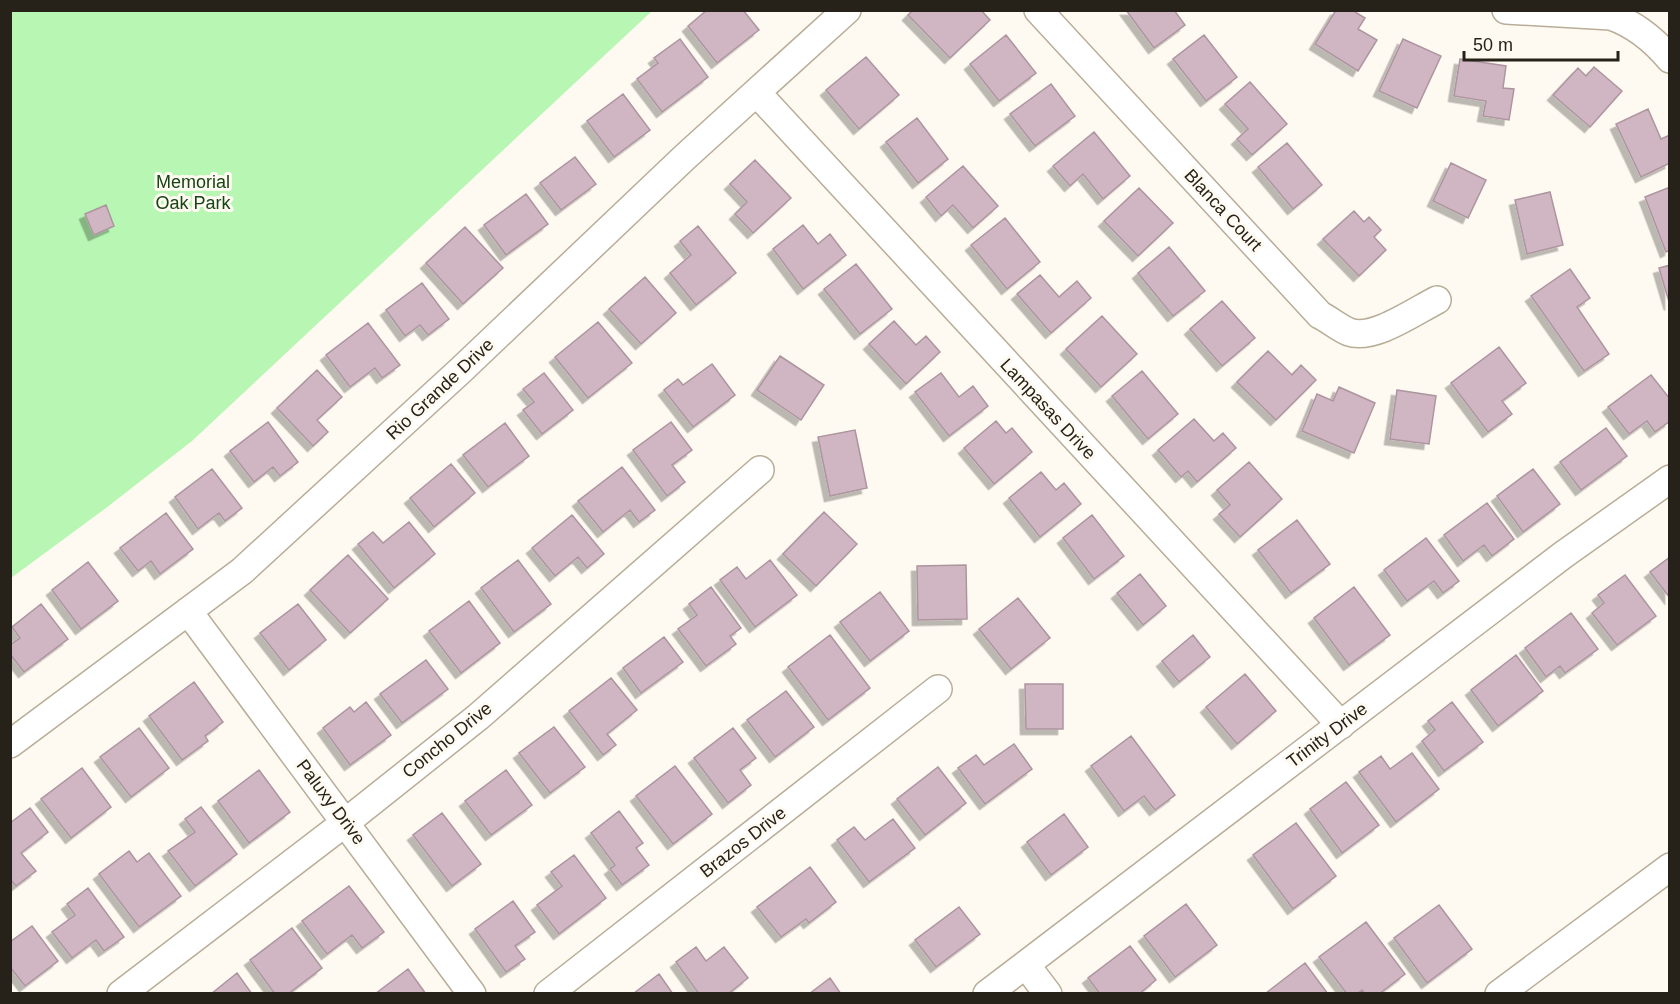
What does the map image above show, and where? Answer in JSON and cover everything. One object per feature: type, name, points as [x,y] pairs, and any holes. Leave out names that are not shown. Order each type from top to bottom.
[{"type":"street","name":"Rio Grande Drive","points":[[11,743],[242,571],[470,362],[685,157],[847,10]]},
{"type":"street","name":"Blanca Court","points":[[1038,10],[1320,315],[1350,332],[1363,334],[1376,332],[1437,300]]},
{"type":"street","points":[[1506,10],[1611,16],[1627,21],[1658,45],[1670,59]]},
{"type":"street","name":"Lampasas Drive","points":[[757,93],[1341,725]]},
{"type":"street","name":"Concho Drive","points":[[121,993],[346,822],[478,717],[760,470]]},
{"type":"street","name":"Trinity Drive","points":[[987,993],[1563,555],[1670,479]]},
{"type":"street","name":"Paluxy Drive","points":[[188,611],[472,993]]},
{"type":"street","name":"Brazos Drive","points":[[548,993],[938,690]]},
{"type":"street","points":[[1499,993],[1670,867]]},
{"type":"street","points":[[1026,964],[1048,993]]},
{"type":"green space","name":"Memorial Oak Park","points":[[11,11],[652,11],[192,441],[11,578]]},
{"type":"building","points":[[707,10],[743,10],[759,30],[717,63],[688,26]]},
{"type":"building","points":[[913,10],[981,10],[990,20],[950,58],[908,15]]},
{"type":"building","points":[[1126,10],[1174,10],[1185,25],[1154,48]]},
{"type":"building","points":[[1336,10],[1352,10],[1365,18],[1358,29],[1377,40],[1358,71],[1315,44]]},
{"type":"building","points":[[1006,35],[1036,73],[999,101],[970,64]]},
{"type":"building","points":[[1204,35],[1237,77],[1206,101],[1173,59]]},
{"type":"building","points":[[680,39],[708,77],[662,112],[637,79],[658,63],[654,58]]},
{"type":"building","points":[[1403,39],[1441,56],[1417,108],[1379,91]]},
{"type":"building","points":[[866,57],[899,95],[859,129],[826,90]]},
{"type":"building","points":[[1460,59],[1506,66],[1503,88],[1514,89],[1509,120],[1483,116],[1486,101],[1454,96]]},
{"type":"building","points":[[1594,67],[1622,91],[1590,127],[1553,95],[1578,68],[1586,76]]},
{"type":"building","points":[[1250,82],[1287,124],[1252,155],[1237,139],[1248,129],[1225,104]]},
{"type":"building","points":[[1051,84],[1075,116],[1035,146],[1010,114]]},
{"type":"building","points":[[623,94],[650,130],[614,157],[587,121]]},
{"type":"building","points":[[1648,109],[1661,139],[1670,135],[1670,163],[1641,177],[1616,124]]},
{"type":"building","points":[[917,118],[948,159],[918,183],[886,142]]},
{"type":"building","points":[[1094,132],[1130,176],[1103,199],[1083,174],[1070,186],[1053,166]]},
{"type":"building","points":[[1287,143],[1322,185],[1293,209],[1258,167]]},
{"type":"building","points":[[575,157],[596,184],[561,210],[540,183]]},
{"type":"building","points":[[755,160],[791,198],[753,233],[735,214],[747,202],[730,184]]},
{"type":"building","points":[[1451,163],[1486,180],[1468,218],[1433,201]]},
{"type":"building","points":[[963,166],[998,206],[973,228],[953,205],[941,216],[926,197]]},
{"type":"building","points":[[1670,187],[1670,250],[1666,252],[1645,197]]},
{"type":"building","points":[[1139,188],[1173,223],[1138,256],[1104,221]]},
{"type":"building","points":[[1550,192],[1563,245],[1527,254],[1515,200]]},
{"type":"building","points":[[526,194],[548,224],[506,255],[484,225]]},
{"type":"building","points":[[106,205],[114,226],[94,235],[85,214]]},
{"type":"building","points":[[1354,211],[1364,222],[1369,217],[1381,230],[1374,237],[1386,250],[1359,276],[1323,239]]},
{"type":"building","points":[[1005,218],[1040,262],[1007,289],[971,245]]},
{"type":"building","points":[[803,225],[818,244],[830,234],[846,255],[803,289],[773,249]]},
{"type":"building","points":[[698,226],[736,273],[696,305],[670,273],[691,255],[680,241]]},
{"type":"building","points":[[465,227],[503,268],[463,304],[426,263]]},
{"type":"building","points":[[1169,247],[1205,291],[1173,316],[1138,273]]},
{"type":"building","points":[[856,264],[892,309],[860,334],[824,289]]},
{"type":"building","points":[[1670,265],[1670,305],[1659,268]]},
{"type":"building","points":[[1570,269],[1590,298],[1577,307],[1609,354],[1584,371],[1531,296]]},
{"type":"building","points":[[1040,275],[1059,297],[1077,281],[1091,298],[1051,333],[1017,294]]},
{"type":"building","points":[[645,277],[676,313],[641,344],[609,309]]},
{"type":"building","points":[[422,283],[449,319],[428,335],[420,325],[405,336],[386,310]]},
{"type":"building","points":[[1222,301],[1255,338],[1222,366],[1190,329]]},
{"type":"building","points":[[1102,316],[1137,354],[1101,387],[1066,349]]},
{"type":"building","points":[[894,321],[916,345],[926,336],[940,352],[906,384],[869,344]]},
{"type":"building","points":[[598,322],[632,363],[588,398],[555,357]]},
{"type":"building","points":[[368,323],[400,365],[382,378],[375,368],[350,387],[326,355]]},
{"type":"building","points":[[1499,347],[1526,383],[1502,401],[1512,414],[1488,432],[1451,383]]},
{"type":"building","points":[[1268,351],[1292,375],[1301,365],[1316,380],[1276,420],[1237,382]]},
{"type":"building","points":[[780,356],[824,385],[801,420],[757,390]]},
{"type":"building","points":[[712,364],[735,395],[693,427],[664,390],[678,379],[683,385]]},
{"type":"building","points":[[317,370],[342,397],[317,420],[328,432],[313,446],[277,408]]},
{"type":"building","points":[[1142,371],[1178,414],[1148,439],[1112,396]]},
{"type":"building","points":[[544,373],[573,410],[542,434],[523,410],[534,402],[523,389]]},
{"type":"building","points":[[941,373],[959,397],[973,386],[988,406],[949,436],[915,392]]},
{"type":"building","points":[[1651,375],[1670,399],[1670,421],[1655,432],[1647,421],[1629,434],[1608,407]]},
{"type":"building","points":[[1339,387],[1375,403],[1354,453],[1302,431],[1317,394],[1333,401]]},
{"type":"building","points":[[1397,390],[1436,396],[1429,444],[1390,439]]},
{"type":"building","points":[[1194,419],[1214,441],[1223,433],[1236,448],[1197,482],[1188,471],[1181,477],[1158,450]]},
{"type":"building","points":[[996,421],[1006,433],[1012,428],[1032,452],[994,484],[964,448]]},
{"type":"building","points":[[268,422],[298,462],[280,476],[273,467],[254,482],[230,451]]},
{"type":"building","points":[[671,422],[692,450],[672,465],[685,482],[667,496],[633,450]]},
{"type":"building","points":[[505,423],[529,456],[488,487],[463,455]]},
{"type":"building","points":[[1606,428],[1627,456],[1581,490],[1560,462]]},
{"type":"building","points":[[855,430],[867,488],[830,496],[818,437]]},
{"type":"building","points":[[1249,462],[1282,499],[1240,537],[1219,514],[1230,505],[1217,490]]},
{"type":"building","points":[[451,464],[475,493],[434,527],[410,498]]},
{"type":"building","points":[[622,467],[655,510],[639,522],[630,510],[603,532],[578,501]]},
{"type":"building","points":[[212,469],[242,508],[225,521],[219,513],[198,529],[175,497]]},
{"type":"building","points":[[1533,469],[1560,504],[1523,532],[1497,496]]},
{"type":"building","points":[[1041,472],[1056,490],[1064,483],[1081,504],[1040,537],[1009,498]]},
{"type":"building","points":[[1487,503],[1514,539],[1492,556],[1484,545],[1463,561],[1444,535]]},
{"type":"building","points":[[824,512],[857,544],[816,586],[783,554]]},
{"type":"building","points":[[166,513],[193,549],[160,574],[151,561],[138,571],[120,548]]},
{"type":"building","points":[[572,515],[604,554],[587,568],[578,557],[555,576],[532,548]]},
{"type":"building","points":[[1092,515],[1124,556],[1094,579],[1063,538]]},
{"type":"building","points":[[1297,520],[1330,564],[1291,593],[1258,550]]},
{"type":"building","points":[[409,522],[435,554],[394,588],[358,544],[373,532],[383,543]]},
{"type":"building","points":[[1426,538],[1459,581],[1443,593],[1434,581],[1407,601],[1384,570]]},
{"type":"building","points":[[348,555],[388,599],[350,633],[310,590]]},
{"type":"building","points":[[1670,557],[1670,598],[1650,572]]},
{"type":"building","points":[[518,560],[551,604],[514,632],[481,588]]},
{"type":"building","points":[[770,560],[797,595],[755,627],[720,580],[737,567],[746,579]]},
{"type":"building","points":[[88,562],[118,601],[81,629],[52,590]]},
{"type":"building","points":[[966,565],[967,619],[918,620],[917,566]]},
{"type":"building","points":[[1140,574],[1166,606],[1143,625],[1117,593]]},
{"type":"building","points":[[1625,575],[1656,616],[1617,645],[1592,613],[1604,603],[1598,595]]},
{"type":"building","points":[[711,587],[741,628],[730,636],[736,644],[706,666],[678,629],[697,615],[689,604]]},
{"type":"building","points":[[1354,587],[1390,635],[1349,665],[1314,618]]},
{"type":"building","points":[[880,592],[909,631],[870,661],[840,622]]},
{"type":"building","points":[[1018,598],[1050,638],[1011,669],[979,629]]},
{"type":"building","points":[[469,601],[500,643],[461,673],[429,631]]},
{"type":"building","points":[[41,604],[68,639],[24,672],[10,654],[10,645],[20,638],[12,627]]},
{"type":"building","points":[[298,604],[326,640],[289,670],[260,633]]},
{"type":"building","points":[[1571,613],[1598,649],[1565,673],[1560,666],[1546,677],[1525,648]]},
{"type":"building","points":[[830,635],[870,688],[828,720],[788,667]]},
{"type":"building","points":[[1193,635],[1210,657],[1179,682],[1162,661]]},
{"type":"building","points":[[664,637],[683,662],[641,693],[623,668]]},
{"type":"building","points":[[1516,655],[1543,691],[1498,726],[1471,690]]},
{"type":"building","points":[[426,660],[448,689],[402,723],[380,694]]},
{"type":"building","points":[[1245,674],[1276,711],[1237,744],[1206,707]]},
{"type":"building","points":[[611,678],[637,710],[607,734],[616,745],[603,755],[569,711]]},
{"type":"building","points":[[194,682],[223,722],[205,736],[208,741],[182,760],[149,716]]},
{"type":"building","points":[[1025,684],[1063,684],[1063,729],[1026,729]]},
{"type":"building","points":[[786,691],[814,727],[775,757],[747,720]]},
{"type":"building","points":[[366,702],[391,735],[350,765],[323,728],[350,707],[354,712]]},
{"type":"building","points":[[1452,702],[1483,742],[1444,771],[1422,741],[1435,730],[1428,721]]},
{"type":"building","points":[[554,727],[585,767],[550,793],[519,753]]},
{"type":"building","points":[[139,728],[169,768],[131,797],[100,757]]},
{"type":"building","points":[[733,728],[756,758],[740,770],[751,785],[728,803],[694,758]]},
{"type":"building","points":[[1131,736],[1175,795],[1155,810],[1144,796],[1124,811],[1091,766]]},
{"type":"building","points":[[1014,744],[1032,769],[985,804],[958,768],[976,755],[984,765]]},
{"type":"building","points":[[1412,753],[1439,789],[1396,822],[1359,772],[1381,756],[1390,769]]},
{"type":"building","points":[[675,766],[712,814],[673,844],[636,796]]},
{"type":"building","points":[[938,767],[966,803],[925,835],[897,799]]},
{"type":"building","points":[[82,768],[111,807],[71,838],[41,799]]},
{"type":"building","points":[[259,770],[290,812],[249,843],[218,801]]},
{"type":"building","points":[[506,770],[532,805],[491,835],[465,801]]},
{"type":"building","points":[[1346,782],[1379,825],[1342,853],[1310,809]]},
{"type":"building","points":[[201,807],[237,854],[195,886],[168,851],[195,832],[185,819]]},
{"type":"building","points":[[30,808],[48,832],[21,853],[36,871],[16,886],[10,879],[10,823]]},
{"type":"building","points":[[619,811],[643,843],[636,848],[649,865],[622,885],[610,869],[615,865],[591,833]]},
{"type":"building","points":[[442,813],[481,864],[452,886],[413,835]]},
{"type":"building","points":[[1064,814],[1088,847],[1051,875],[1027,842]]},
{"type":"building","points":[[893,819],[915,848],[869,882],[837,840],[854,827],[865,840]]},
{"type":"building","points":[[1296,823],[1336,876],[1293,909],[1253,855]]},
{"type":"building","points":[[129,851],[137,862],[149,853],[181,896],[139,927],[99,874]]},
{"type":"building","points":[[574,855],[606,898],[559,934],[537,905],[562,886],[551,872]]},
{"type":"building","points":[[810,867],[836,902],[809,923],[806,919],[781,937],[757,907]]},
{"type":"building","points":[[349,886],[384,932],[362,948],[352,935],[327,954],[302,921]]},
{"type":"building","points":[[88,888],[124,937],[104,951],[96,940],[72,958],[52,932],[75,915],[67,904]]},
{"type":"building","points":[[513,901],[535,932],[515,946],[525,959],[506,972],[475,929]]},
{"type":"building","points":[[1186,904],[1217,945],[1175,977],[1144,936]]},
{"type":"building","points":[[1439,905],[1472,949],[1427,983],[1394,938]]},
{"type":"building","points":[[959,907],[980,934],[936,967],[915,940]]},
{"type":"building","points":[[1366,922],[1405,974],[1379,994],[1365,994],[1362,990],[1357,994],[1347,994],[1319,957]]},
{"type":"building","points":[[32,926],[58,961],[25,986],[10,967],[10,942]]},
{"type":"building","points":[[292,928],[322,968],[288,994],[275,994],[250,960]]},
{"type":"building","points":[[1130,946],[1156,980],[1139,994],[1100,994],[1088,978]]},
{"type":"building","points":[[696,947],[706,961],[724,947],[748,978],[728,994],[699,994],[676,962]]},
{"type":"building","points":[[1305,963],[1328,994],[1266,994],[1266,993]]},
{"type":"building","points":[[408,969],[426,994],[375,994]]},
{"type":"building","points":[[237,973],[252,994],[211,994]]},
{"type":"building","points":[[659,974],[673,994],[634,994],[634,993]]},
{"type":"building","points":[[830,978],[841,994],[809,994]]}]
